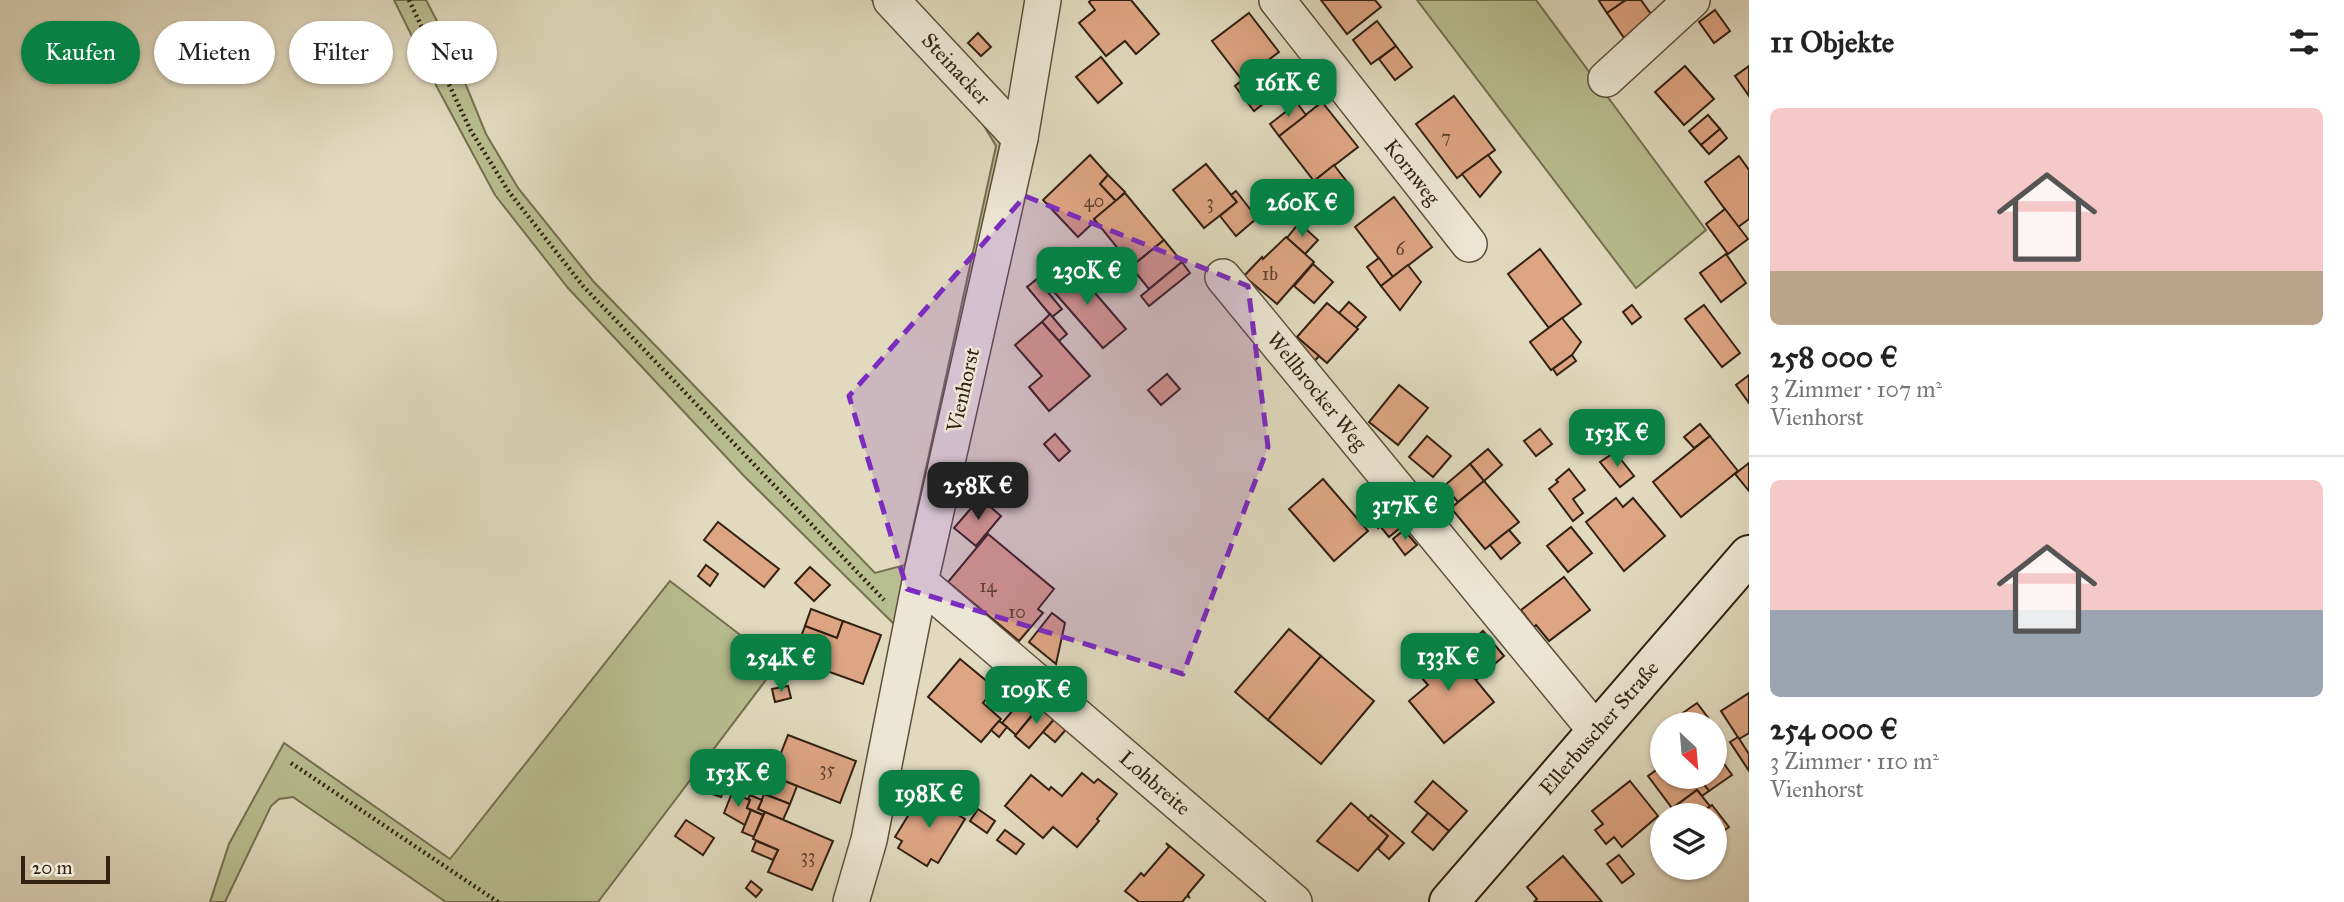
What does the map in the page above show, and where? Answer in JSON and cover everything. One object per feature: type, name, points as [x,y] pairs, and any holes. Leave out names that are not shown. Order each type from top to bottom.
[{"type":"main road","name":"Ellerbuscher Straße","points":[[1449,902],[1749,555]]},
{"type":"street","name":"Steinacker","points":[[891,0],[1020,138]]},
{"type":"street","name":"Vienhorst","points":[[851,902],[869,840],[920,582],[1020,138],[1043,0]]},
{"type":"street","name":"Kornweg","points":[[1277,0],[1469,244]]},
{"type":"street","points":[[1606,79],[1692,0]]},
{"type":"street","name":"Wellbrocker Weg","points":[[1223,277],[1597,732]]},
{"type":"street","name":"Lohbreite","points":[[920,582],[1294,902]]},
{"type":"path","points":[[409,0],[471,131],[509,192],[583,286],[911,629]]},
{"type":"path","points":[[291,763],[498,902]]},
{"type":"highlighted area","points":[[1025,196],[1248,286],[1268,447],[1183,674],[907,589],[849,396]]},
{"type":"green space","points":[[394,0],[426,0],[437,21],[407,21],[407,26]]},
{"type":"green space","points":[[872,0],[901,0],[998,99],[1015,99],[900,630],[744,476],[568,288],[495,195],[436,84],[466,84],[486,134],[518,188],[593,281],[875,573],[905,565],[996,146],[974,109]]},
{"type":"green space","points":[[1417,0],[1536,0],[1706,230],[1636,288]]},
{"type":"green space","points":[[670,581],[778,664],[598,902],[446,902],[293,797],[279,799],[271,806],[225,902],[210,902],[229,844],[284,743],[450,859]]},
{"type":"building","points":[[1131,0],[1159,34],[1136,54],[1125,41],[1106,56],[1079,23],[1095,10],[1089,2]]},
{"type":"building","points":[[1321,0],[1375,0],[1381,7],[1347,34]]},
{"type":"building","points":[[1626,0],[1607,13],[1599,1]]},
{"type":"building","points":[[1626,0],[1641,0],[1651,14],[1624,38],[1607,13]]},
{"type":"building","points":[[1715,10],[1730,31],[1714,43],[1699,22]]},
{"type":"building","points":[[1249,13],[1279,52],[1242,80],[1212,41]]},
{"type":"building","points":[[1377,21],[1396,46],[1371,64],[1353,40]]},
{"type":"building","points":[[978,33],[991,47],[981,56],[968,43]]},
{"type":"building","points":[[1396,46],[1412,67],[1395,80],[1379,59]]},
{"type":"building","points":[[1101,57],[1122,83],[1098,103],[1076,77]]},
{"type":"building","points":[[1265,62],[1285,87],[1254,111],[1235,86]]},
{"type":"building","points":[[1685,66],[1714,99],[1684,125],[1655,92]]},
{"type":"building","points":[[1749,66],[1749,96],[1735,76]]},
{"type":"building","points":[[1454,96],[1495,150],[1457,178],[1416,124]]},
{"type":"building","points":[[1322,102],[1358,147],[1314,181],[1279,136]]},
{"type":"building","points":[[1297,103],[1306,115],[1279,136],[1270,124]]},
{"type":"building","points":[[1708,115],[1720,129],[1701,145],[1689,131]]},
{"type":"building","points":[[1720,129],[1727,138],[1709,154],[1701,145]]},
{"type":"building","points":[[1090,155],[1108,175],[1100,184],[1116,201],[1078,237],[1043,200]]},
{"type":"building","points":[[1488,155],[1501,172],[1480,197],[1462,174]]},
{"type":"building","points":[[1739,156],[1749,170],[1749,219],[1738,227],[1705,182]]},
{"type":"building","points":[[1206,164],[1237,202],[1204,228],[1173,190]]},
{"type":"building","points":[[1334,165],[1351,187],[1321,210],[1304,189]]},
{"type":"building","points":[[1108,175],[1125,192],[1116,201],[1100,184]]},
{"type":"building","points":[[1236,191],[1257,218],[1236,236],[1220,216],[1237,202],[1231,195]]},
{"type":"building","points":[[1125,193],[1164,240],[1132,266],[1094,219]]},
{"type":"building","points":[[1394,197],[1432,247],[1393,277],[1355,227]]},
{"type":"building","points":[[1725,209],[1748,239],[1728,254],[1706,224]]},
{"type":"building","points":[[1299,223],[1318,240],[1305,254],[1287,238]]},
{"type":"building","points":[[1286,237],[1314,262],[1277,304],[1244,276]]},
{"type":"building","points":[[1164,240],[1182,262],[1149,289],[1131,267]]},
{"type":"building","points":[[1540,249],[1581,304],[1549,328],[1508,274]]},
{"type":"building","points":[[1726,254],[1746,283],[1721,302],[1700,273]]},
{"type":"building","points":[[1379,258],[1393,277],[1381,286],[1367,267]]},
{"type":"building","points":[[1182,262],[1190,273],[1149,306],[1141,296]]},
{"type":"building","points":[[1313,264],[1333,282],[1314,303],[1294,286]]},
{"type":"building","points":[[1071,265],[1126,329],[1103,348],[1048,285]]},
{"type":"building","points":[[1408,265],[1421,282],[1400,310],[1381,286]]},
{"type":"building","points":[[1037,279],[1062,309],[1052,317],[1027,287]]},
{"type":"building","points":[[1349,302],[1366,317],[1356,328],[1339,313]]},
{"type":"building","points":[[1327,303],[1358,329],[1327,363],[1297,337]]},
{"type":"building","points":[[1632,305],[1641,317],[1632,324],[1623,312]]},
{"type":"building","points":[[1704,305],[1740,353],[1722,367],[1685,319]]},
{"type":"building","points":[[1050,314],[1067,334],[1059,341],[1042,322]]},
{"type":"building","points":[[1562,318],[1581,342],[1572,355],[1551,370],[1530,342]]},
{"type":"building","points":[[1042,322],[1090,376],[1049,411],[1029,387],[1042,376],[1015,345]]},
{"type":"building","points":[[1297,337],[1319,356],[1311,365],[1289,346]]},
{"type":"building","points":[[1572,355],[1576,361],[1557,375],[1553,369]]},
{"type":"building","points":[[1167,374],[1180,389],[1161,405],[1148,390]]},
{"type":"building","points":[[1749,375],[1749,403],[1736,385]]},
{"type":"building","points":[[1399,385],[1428,408],[1398,445],[1369,422]]},
{"type":"building","points":[[1700,424],[1710,436],[1694,448],[1684,437]]},
{"type":"building","points":[[1540,429],[1552,444],[1536,456],[1524,441]]},
{"type":"building","points":[[1055,434],[1070,451],[1059,461],[1044,444]]},
{"type":"building","points":[[1427,436],[1451,456],[1433,477],[1409,457]]},
{"type":"building","points":[[1710,436],[1738,471],[1681,517],[1653,482]]},
{"type":"building","points":[[1488,449],[1502,465],[1484,481],[1470,464]]},
{"type":"building","points":[[1615,452],[1634,476],[1620,487],[1600,462]]},
{"type":"building","points":[[1749,463],[1749,491],[1735,474]]},
{"type":"building","points":[[1470,464],[1484,481],[1458,502],[1444,486]]},
{"type":"building","points":[[1569,469],[1585,490],[1573,499],[1583,513],[1573,521],[1549,489]]},
{"type":"building","points":[[1323,479],[1368,531],[1334,561],[1289,509]]},
{"type":"building","points":[[1484,481],[1519,522],[1485,549],[1451,508]]},
{"type":"building","points":[[1382,487],[1401,509],[1378,528],[1359,506]]},
{"type":"building","points":[[980,498],[1001,516],[976,546],[954,528]]},
{"type":"building","points":[[1616,498],[1623,507],[1633,498],[1665,536],[1624,571],[1586,522]]},
{"type":"building","points":[[1397,513],[1406,523],[1389,537],[1380,526]]},
{"type":"building","points":[[718,522],[779,569],[764,587],[704,540]]},
{"type":"building","points":[[1571,527],[1592,553],[1568,572],[1547,546]]},
{"type":"building","points":[[1404,530],[1417,545],[1405,555],[1393,539]]},
{"type":"building","points":[[1509,530],[1520,543],[1501,559],[1490,545]]},
{"type":"building","points":[[988,534],[1054,589],[1038,609],[1043,613],[1019,641],[948,582]]},
{"type":"building","points":[[706,565],[718,574],[710,586],[698,576]]},
{"type":"building","points":[[810,567],[830,585],[814,601],[795,583]]},
{"type":"building","points":[[1564,577],[1590,610],[1549,641],[1521,610]]},
{"type":"building","points":[[811,609],[843,621],[837,638],[805,626]]},
{"type":"building","points":[[1052,613],[1065,623],[1056,664],[1029,642]]},
{"type":"building","points":[[843,621],[881,635],[863,684],[792,661],[805,626],[837,638]]},
{"type":"building","points":[[1289,629],[1321,656],[1268,720],[1235,692]]},
{"type":"building","points":[[1483,631],[1504,656],[1476,680],[1459,660],[1467,654],[1462,649]]},
{"type":"building","points":[[1443,640],[1494,702],[1444,743],[1409,701],[1428,685],[1412,667]]},
{"type":"building","points":[[1321,656],[1374,701],[1321,764],[1268,720]]},
{"type":"building","points":[[960,659],[995,688],[983,703],[1001,719],[981,742],[928,697]]},
{"type":"building","points":[[788,686],[791,698],[775,702],[772,689]]},
{"type":"building","points":[[1749,693],[1749,733],[1739,739],[1727,720],[1727,712],[1721,711]]},
{"type":"building","points":[[1022,700],[1035,711],[1016,735],[1002,723]]},
{"type":"building","points":[[1697,703],[1704,712],[1684,712]]},
{"type":"building","points":[[1042,704],[1057,716],[1029,748],[1015,736]]},
{"type":"building","points":[[1057,716],[1069,726],[1055,742],[1043,732]]},
{"type":"building","points":[[999,721],[1007,727],[999,737],[991,730]]},
{"type":"building","points":[[788,735],[856,761],[840,803],[772,776]]},
{"type":"building","points":[[1738,737],[1749,754],[1749,771],[1730,742]]},
{"type":"building","points":[[758,767],[797,786],[790,804],[750,788]]},
{"type":"building","points":[[1082,773],[1094,783],[1098,779],[1117,794],[1077,847],[1053,827],[1043,838],[1005,806],[1031,775],[1049,790],[1051,787],[1062,796]]},
{"type":"building","points":[[715,779],[727,784],[721,797],[709,793]]},
{"type":"building","points":[[1433,781],[1467,811],[1449,831],[1415,802]]},
{"type":"building","points":[[1630,781],[1650,806],[1650,823],[1622,847],[1614,837],[1606,844],[1595,830],[1603,824],[1592,811]]},
{"type":"building","points":[[1658,789],[1707,789],[1709,791],[1702,796],[1697,790],[1679,803],[1668,803]]},
{"type":"building","points":[[1697,790],[1708,803],[1680,803]]},
{"type":"building","points":[[732,793],[750,800],[747,808],[751,810],[745,825],[724,813]]},
{"type":"building","points":[[922,793],[965,819],[938,863],[931,859],[927,866],[898,848],[902,841],[895,837]]},
{"type":"building","points":[[764,794],[790,804],[783,820],[758,809]]},
{"type":"building","points":[[750,795],[762,800],[758,809],[765,812],[763,815],[747,808]]},
{"type":"building","points":[[1351,803],[1388,836],[1358,871],[1317,841]]},
{"type":"building","points":[[978,809],[995,821],[987,833],[970,821]]},
{"type":"building","points":[[751,810],[763,815],[754,837],[742,832]]},
{"type":"building","points":[[765,812],[833,841],[812,890],[768,872],[778,850],[753,839]]},
{"type":"building","points":[[1428,813],[1449,831],[1433,850],[1412,832]]},
{"type":"building","points":[[1371,815],[1404,843],[1389,859],[1378,849],[1388,836],[1368,819]]},
{"type":"building","points":[[686,820],[714,838],[703,855],[675,836]]},
{"type":"building","points":[[1005,830],[1024,844],[1016,854],[997,840]]},
{"type":"building","points":[[756,841],[778,850],[773,860],[752,851]]},
{"type":"building","points":[[1166,843],[1204,875],[1188,894],[1189,897],[1182,902],[1139,902],[1125,891],[1141,873],[1144,876],[1169,847]]},
{"type":"building","points":[[1619,855],[1634,874],[1622,883],[1607,864]]},
{"type":"building","points":[[1563,856],[1602,902],[1534,902],[1537,899],[1527,887]]},
{"type":"building","points":[[751,881],[762,890],[756,897],[746,888]]}]
